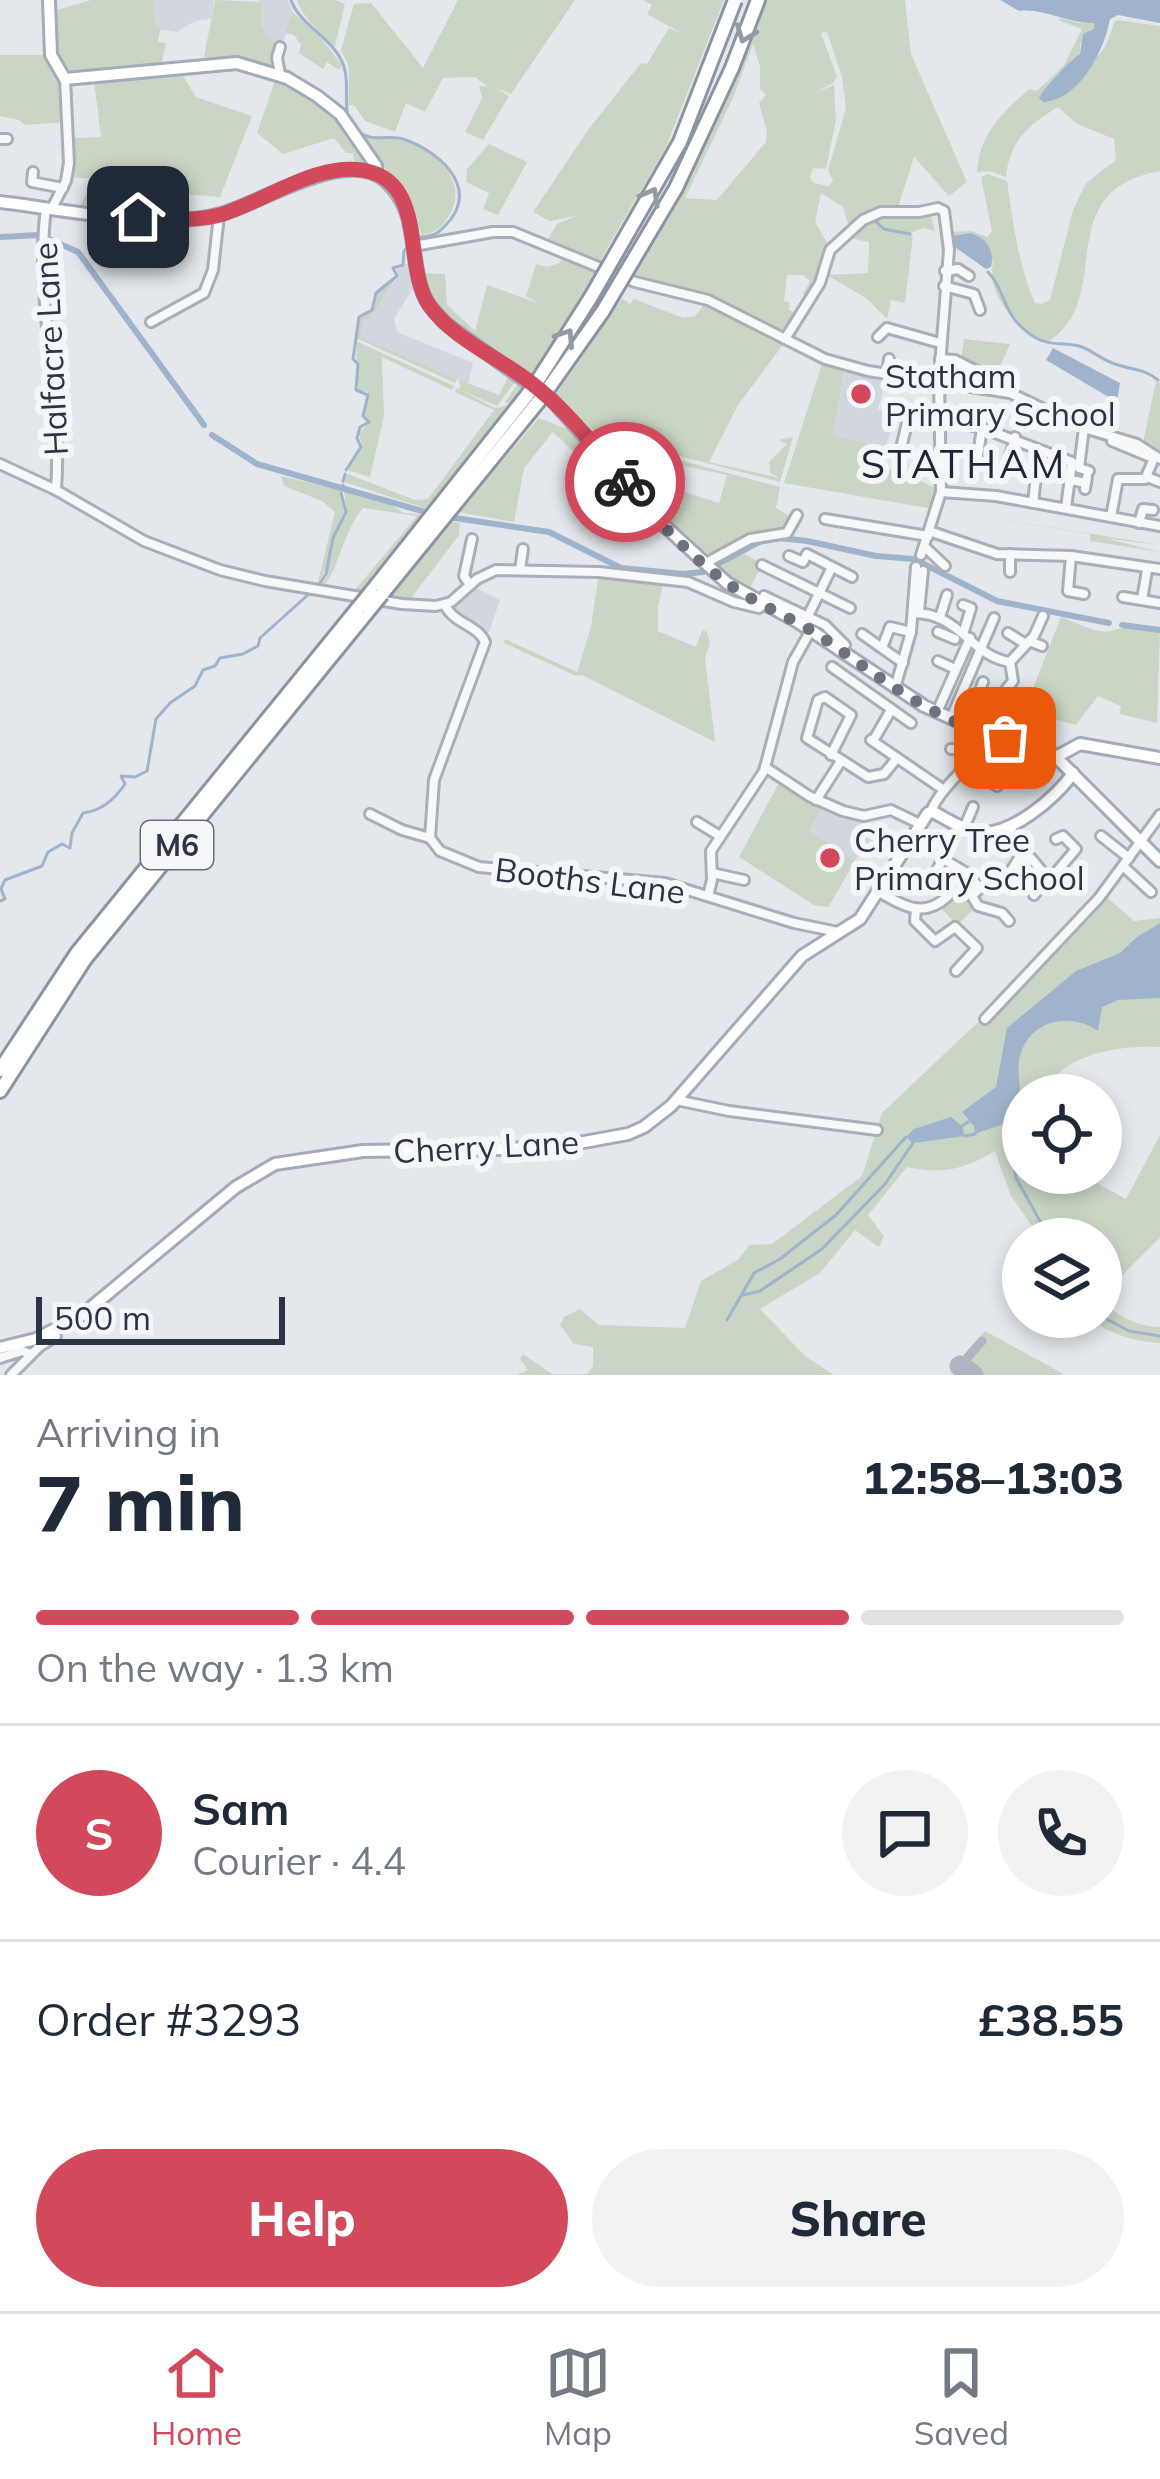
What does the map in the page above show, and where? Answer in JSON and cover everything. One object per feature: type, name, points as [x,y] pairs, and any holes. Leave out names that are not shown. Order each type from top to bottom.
[{"type":"highway","name":"M6","points":[[545,382],[680,142],[735,0]]},
{"type":"highway","name":"M6","points":[[0,1091],[111,926],[603,311],[695,151],[758,0]]},
{"type":"highway","name":"M6","points":[[3,1063],[77,953],[363,609]]},
{"type":"highway","name":"M6","points":[[0,1106],[24,1049]]},
{"type":"main road","points":[[49,0],[51,55],[65,79],[237,63],[281,76],[335,110],[372,168],[405,208],[430,307],[445,323],[529,381],[580,430],[657,519],[708,566],[807,624],[937,712],[1056,757],[1160,862]]},
{"type":"main road","points":[[0,202],[190,220],[219,215],[324,174],[372,168]]},
{"type":"main road","points":[[1056,757],[1081,744],[1160,758]]},
{"type":"main road","points":[[931,811],[984,833],[1010,826],[1058,795],[1073,773]]},
{"type":"main road","name":"Cherry Lane","points":[[0,1348],[38,1342],[82,1316],[236,1187],[275,1163],[363,1151],[572,1146],[644,1127],[676,1100],[790,969],[831,933],[860,920],[931,811]]},
{"type":"street","points":[[280,47],[281,76]]},
{"type":"street","points":[[49,208],[63,188],[70,143],[65,79]]},
{"type":"street","points":[[34,181],[63,188]]},
{"type":"street","name":"Halfacre Lane","points":[[49,208],[42,240],[46,338],[57,408],[56,490]]},
{"type":"street","points":[[785,340],[820,283],[830,250],[869,215],[942,209],[948,236],[940,343],[941,492],[926,542]]},
{"type":"street","points":[[151,322],[204,292],[219,215]]},
{"type":"street","points":[[414,246],[513,232],[635,282],[708,300],[825,359],[1010,393],[1084,428],[1139,445],[1157,458],[1147,477],[1136,482],[1118,479],[1111,517]]},
{"type":"street","points":[[945,271],[958,269],[969,276]]},
{"type":"street","points":[[944,286],[974,294],[980,310]]},
{"type":"street","points":[[878,337],[887,328],[940,343]]},
{"type":"street","points":[[887,374],[889,359]]},
{"type":"street","points":[[940,359],[955,360],[990,378]]},
{"type":"street","points":[[905,439],[910,411]]},
{"type":"street","points":[[908,422],[941,418],[1015,437],[1072,462],[1066,508]]},
{"type":"street","points":[[977,462],[982,428]]},
{"type":"street","points":[[1071,480],[1087,480],[1079,468],[1084,428]]},
{"type":"street","points":[[1008,465],[1015,437]]},
{"type":"street","points":[[0,464],[144,541],[220,570],[265,581],[402,604],[446,605],[488,572],[599,572],[688,581],[746,606],[760,608],[764,600]]},
{"type":"street","points":[[1033,503],[1036,476]]},
{"type":"street","points":[[1147,477],[1160,482]]},
{"type":"street","points":[[941,492],[1160,526]]},
{"type":"street","points":[[1139,523],[1142,510],[1153,510]]},
{"type":"street","points":[[708,566],[749,539],[787,533],[797,515]]},
{"type":"street","points":[[824,519],[997,554],[1071,556],[1160,569]]},
{"type":"street","points":[[470,585],[464,570],[472,539]]},
{"type":"street","points":[[926,542],[945,566]]},
{"type":"street","points":[[520,570],[522,549]]},
{"type":"street","points":[[789,556],[803,562],[807,554],[852,577]]},
{"type":"street","points":[[1010,554],[1010,572]]},
{"type":"street","points":[[1071,556],[1067,592],[1084,594]]},
{"type":"street","points":[[762,565],[850,608]]},
{"type":"street","points":[[708,896],[710,856],[765,767],[793,662],[832,567]]},
{"type":"street","points":[[888,683],[903,663],[911,632],[917,570]]},
{"type":"street","points":[[1142,600],[1147,570]]},
{"type":"street","points":[[947,595],[939,632],[1010,662]]},
{"type":"street","points":[[1124,597],[1160,603]]},
{"type":"street","points":[[430,838],[434,780],[485,642],[480,633],[452,616],[446,605]]},
{"type":"street","points":[[937,712],[955,669],[971,608],[963,605]]},
{"type":"street","points":[[915,608],[943,618],[960,637]]},
{"type":"street","points":[[1010,662],[1041,618],[1028,614]]},
{"type":"street","points":[[951,718],[994,618]]},
{"type":"street","points":[[807,624],[832,630],[845,645]]},
{"type":"street","points":[[882,648],[893,627],[911,632]]},
{"type":"street","points":[[874,628],[886,633]]},
{"type":"street","points":[[862,634],[903,663]]},
{"type":"street","points":[[1007,634],[1042,646]]},
{"type":"street","points":[[947,652],[940,662],[955,669]]},
{"type":"street","points":[[994,670],[999,660]]},
{"type":"street","points":[[1005,691],[1017,681],[1010,662]]},
{"type":"street","points":[[832,667],[911,723]]},
{"type":"street","points":[[967,726],[980,705],[983,682]]},
{"type":"street","points":[[831,754],[851,715],[828,698],[818,700],[807,739],[841,761],[872,778],[887,772],[897,758]]},
{"type":"street","points":[[891,710],[872,740],[944,790]]},
{"type":"street","name":"Cherry Lane","points":[[931,811],[944,790],[979,755],[988,734]]},
{"type":"street","points":[[952,749],[979,755]]},
{"type":"street","points":[[816,800],[841,761]]},
{"type":"street","points":[[970,765],[997,786]]},
{"type":"street","points":[[765,767],[816,800],[860,816],[891,810],[921,825]]},
{"type":"street","points":[[964,828],[973,807]]},
{"type":"street","name":"Booths Lane","points":[[370,814],[430,838],[447,855],[479,867],[665,883],[831,933]]},
{"type":"street","points":[[985,1019],[1156,829],[1160,815]]},
{"type":"street","points":[[697,822],[720,836]]},
{"type":"street","points":[[1010,826],[1021,855]]},
{"type":"street","points":[[1034,895],[1048,875],[1057,873],[1076,851],[1063,836],[1056,839]]},
{"type":"street","points":[[1101,836],[1150,892]]},
{"type":"street","points":[[1021,855],[1031,857],[1048,875]]},
{"type":"street","points":[[1003,885],[1021,855]]},
{"type":"street","points":[[879,892],[898,905],[932,908],[948,896],[932,880],[943,859],[980,888],[972,896],[978,906],[1002,913],[1010,921]]},
{"type":"street","points":[[712,873],[744,880]]},
{"type":"street","points":[[916,909],[915,921],[935,941],[956,927],[977,949],[956,971]]},
{"type":"street","points":[[676,1100],[877,1130]]},
{"type":"street","points":[[11,1375],[38,1342],[56,1336]]},
{"type":"street","points":[[0,1358],[22,1351],[31,1354]]},
{"type":"shaded area","points":[[154,0],[214,0],[211,19],[195,21],[177,32],[160,30],[155,24]]},
{"type":"shaded area","points":[[257,0],[288,0],[293,13],[281,48],[261,27],[262,3]]},
{"type":"shaded area","points":[[411,260],[413,288],[394,319],[397,332],[473,363],[468,384],[360,337],[364,321],[399,276],[396,271]]},
{"type":"shaded area","name":"Statham Primary School","points":[[845,371],[886,378],[878,409],[895,414],[886,447],[833,436]]},
{"type":"shaded area","points":[[470,585],[500,600],[485,642],[445,605]]},
{"type":"shaded area","name":"Cherry Tree Primary School","points":[[822,806],[864,820],[880,832],[864,856],[859,854],[828,907],[814,905],[809,830]]},
{"type":"green space","points":[[91,0],[154,0],[158,42],[166,43],[161,66],[64,73],[55,57],[54,11]]},
{"type":"green space","points":[[215,0],[262,2],[261,27],[279,46],[278,70],[203,62]]},
{"type":"green space","points":[[297,0],[345,4],[334,50],[308,20]]},
{"type":"green space","points":[[458,0],[575,0],[511,94],[496,88],[509,96],[483,140],[465,132],[482,98],[479,86],[487,86],[475,77],[443,78],[425,112],[406,103],[395,132],[365,121],[354,105],[348,105],[349,67],[341,50],[354,4],[371,3],[423,68]]},
{"type":"green space","points":[[643,0],[724,0],[666,147],[598,264],[547,241],[557,224],[576,216],[550,221],[533,212],[588,130],[641,63],[647,64],[669,28],[685,35],[647,14],[652,5]]},
{"type":"green space","points":[[765,0],[905,0],[911,54],[967,182],[949,196],[914,157],[897,211],[879,210],[850,230],[843,207],[821,193],[815,222],[829,246],[821,275],[808,297],[803,294],[810,281],[803,275],[787,275],[784,301],[798,314],[787,336],[710,297],[633,277],[712,132]],"holes":[[[827,32],[842,77],[846,108],[828,170],[833,180],[829,186],[813,183],[810,177],[813,168],[826,169],[836,120],[834,85],[815,93],[837,77],[821,33]],[[753,44],[760,89],[766,95],[759,103],[766,142],[717,200],[685,198]]]},
{"type":"green space","points":[[293,13],[313,28],[342,65],[339,70],[327,62],[323,69],[299,53],[301,45],[294,35],[285,33]]},
{"type":"green space","points":[[1058,20],[1094,22],[1098,27],[1080,44],[1080,54],[1051,82],[1099,55],[1114,22],[1160,26],[1160,171],[1126,182],[1105,200],[1093,223],[1079,300],[1068,323],[1047,342],[1006,310],[994,287],[993,262],[972,233],[954,236],[950,232],[972,231],[987,237],[992,231],[981,177],[988,174],[1007,181],[1029,289],[1035,303],[1050,300],[1073,210],[1086,183],[1116,160],[1114,139],[1077,124],[1058,107],[1022,135],[1006,177],[977,172],[982,146],[1001,116],[1064,65],[1082,29]]},
{"type":"green space","points":[[0,55],[50,55],[62,80],[68,122],[25,125],[0,116]]},
{"type":"green space","points":[[181,73],[196,97],[252,116],[220,197],[162,192],[160,215],[80,206],[95,179],[70,177],[73,138],[101,137],[94,80]]},
{"type":"green space","points":[[276,78],[338,115],[369,166],[355,165],[353,153],[346,153],[334,138],[283,154],[257,133]]},
{"type":"green space","points":[[358,133],[409,143],[443,165],[451,176],[455,200],[439,228],[422,235],[399,187]]},
{"type":"green space","points":[[489,144],[527,162],[498,215],[483,209],[489,193],[466,182],[467,169]]},
{"type":"green space","points":[[930,213],[935,231],[923,228],[909,234],[913,236],[905,303],[891,300],[887,319],[866,298],[827,275],[868,273],[869,242],[849,238],[861,225],[876,220],[873,216]]},
{"type":"green space","points":[[563,256],[598,270],[530,379],[453,322],[421,273],[445,274],[447,305],[475,331],[487,285],[538,303],[526,296],[536,264],[547,267],[560,263]]},
{"type":"green space","points":[[396,278],[370,317],[364,320],[360,337],[457,379],[455,383],[356,338],[361,316],[371,312],[378,292]]},
{"type":"green space","points":[[622,298],[683,318],[695,316],[706,302],[785,342],[738,405],[709,462],[780,478],[770,473],[769,462],[787,444],[779,440],[793,437],[780,482],[594,434],[555,396]]},
{"type":"green space","points":[[964,339],[1010,344],[995,377],[961,359]]},
{"type":"green space","points":[[356,341],[454,386],[452,390],[382,357],[384,416],[370,477],[347,470],[363,447],[359,434],[370,421],[364,416],[368,392],[358,390]]},
{"type":"green space","points":[[823,361],[845,368],[833,436],[886,447],[880,469],[901,471],[939,490],[933,509],[784,483]]},
{"type":"green space","points":[[510,373],[518,378],[497,406],[460,390],[495,408],[510,405],[505,402],[518,384],[527,384],[431,510],[344,482],[345,473],[415,500],[428,499],[494,410],[455,392],[460,389],[459,380],[499,395]]},
{"type":"green space","points":[[1156,381],[1160,383],[1160,455],[1143,443]]},
{"type":"green space","points":[[539,418],[577,433],[638,506],[607,471],[553,432],[524,468],[514,522],[458,512]]},
{"type":"green space","points":[[589,436],[780,487],[776,508],[793,518],[785,531],[755,535],[707,558],[663,519],[682,506],[684,492],[719,503],[727,475],[675,464],[663,484],[679,490],[680,500],[659,515]]},
{"type":"green space","points":[[281,476],[340,490],[344,512],[317,586],[335,512],[322,501],[284,486]]},
{"type":"green space","points":[[344,491],[388,503],[404,513],[426,515],[366,590],[354,591],[417,516],[363,508],[328,580],[322,589],[317,588],[327,577],[333,539],[347,514]]},
{"type":"green space","points":[[939,509],[1160,545],[1104,538],[1160,552],[1090,541],[1090,534]]},
{"type":"green space","points":[[449,521],[460,523],[459,535],[409,601],[389,595]]},
{"type":"green space","points":[[742,553],[763,564],[748,591],[718,569]]},
{"type":"green space","points":[[599,572],[664,581],[658,631],[696,647],[702,630],[707,632],[710,643],[705,658],[715,742],[582,675],[504,643],[505,639],[577,672],[591,627]]},
{"type":"green space","points":[[1061,617],[1107,632],[1130,626],[1160,630],[1157,723],[1120,714],[1121,706],[1098,696],[1076,725],[1024,711]]},
{"type":"green space","points":[[781,779],[822,806],[809,831],[855,861],[828,907],[814,905],[739,857]]},
{"type":"green space","points":[[957,890],[975,908],[957,925],[940,907]]},
{"type":"green space","points":[[1104,895],[1134,921],[1160,918],[1160,1047],[1109,1050],[1076,1061],[1058,1074],[1002,1074],[1002,1171],[995,1151],[953,1169],[907,1167],[868,1215],[884,1236],[879,1247],[855,1230],[820,1273],[760,1309],[805,1356],[834,1375],[516,1375],[528,1370],[520,1359],[523,1354],[552,1374],[587,1374],[593,1366],[593,1347],[574,1344],[560,1325],[564,1317],[580,1309],[599,1325],[685,1328],[701,1281],[739,1259],[749,1245],[772,1244],[862,1176],[882,1113],[1033,970]]},
{"type":"green space","points":[[1160,1135],[1160,1238],[1122,1275],[1122,1218],[1026,1218],[1011,1196],[1117,1194],[1126,1199]]},
{"type":"green space","points":[[1122,1316],[1160,1327],[1160,1343],[1122,1336]]},
{"type":"green space","points":[[985,1331],[1063,1375],[966,1375],[954,1367]]},
{"type":"water","points":[[1000,0],[1160,0],[1160,23],[1118,15],[1110,19],[1088,72],[1068,93],[1043,102],[1039,98],[1080,54],[1083,34],[1094,29],[1094,23],[1019,11]]},
{"type":"water","points":[[971,233],[989,246],[991,267],[986,269],[952,245],[952,236]]},
{"type":"water","points":[[1053,348],[1120,383],[1117,402],[1046,360]]},
{"type":"water","points":[[1160,923],[1160,998],[1118,1000],[1102,1007],[1098,1031],[1064,1021],[1042,1027],[1025,1044],[1019,1074],[1002,1074],[1002,1124],[975,1134],[962,1112],[996,1087],[1007,1028],[1076,971],[1120,953]]},
{"type":"water","points":[[951,1117],[965,1136],[913,1143],[906,1137],[914,1129]]},
{"type":"waterway","points":[[291,0],[341,60],[353,126],[370,137],[416,144],[440,160],[456,181],[458,206],[451,219],[438,232],[421,237]]},
{"type":"waterway","points":[[872,218],[884,229],[910,234]]},
{"type":"waterway","points":[[0,237],[40,235],[78,252],[204,425]]},
{"type":"waterway","points":[[346,470],[361,447],[360,427],[369,422],[363,416],[368,395],[356,390],[358,364],[353,359],[359,317],[372,310],[376,293],[397,276],[393,268],[403,265],[409,244]]},
{"type":"waterway","points":[[988,272],[1010,313],[1036,338],[1082,347],[1158,380]]},
{"type":"waterway","points":[[212,435],[257,464],[429,513]]},
{"type":"waterway","points":[[343,481],[345,474]]},
{"type":"waterway","points":[[318,586],[346,512],[341,493]]},
{"type":"waterway","points":[[448,517],[549,532],[621,568],[683,574],[703,572],[759,542],[807,541],[914,559],[997,601],[1109,623]]},
{"type":"waterway","points":[[0,901],[5,899],[1,889],[5,880],[42,866],[48,852],[62,844],[70,848],[83,813],[112,799],[125,784],[121,776],[135,777],[147,771],[156,719],[195,686],[203,670],[215,666],[220,658],[258,646],[260,638],[310,593]]},
{"type":"waterway","points":[[1122,625],[1160,630]]},
{"type":"waterway","points":[[962,1126],[968,1122]]},
{"type":"waterway","points":[[965,1136],[975,1134]]},
{"type":"waterway","points":[[727,1320],[754,1273],[836,1215],[906,1137]]},
{"type":"waterway","points":[[743,1295],[760,1291],[822,1249],[885,1184],[913,1143]]},
{"type":"waterway","points":[[1025,1194],[1038,1218]]},
{"type":"waterway","points":[[1122,1327],[1160,1336]]},
{"type":"taxiway","points":[[960,1366],[982,1341]]},
{"type":"runway","points":[[960,1366],[973,1375]]},
{"type":"way so far","points":[[625,482],[668,530],[741,593],[792,618],[923,706],[1005,738]]},
{"type":"place","name":"Statham Primary School","points":[[861,394]]},
{"type":"place","name":"Cherry Tree Primary School","points":[[830,858]]},
{"type":"district","name":"STATHAM","points":[[964,463]]},
{"type":"route","points":[[138,217],[204,218],[324,174],[360,170],[380,176],[409,216],[417,270],[430,307],[445,323],[548,397],[625,482]]}]
